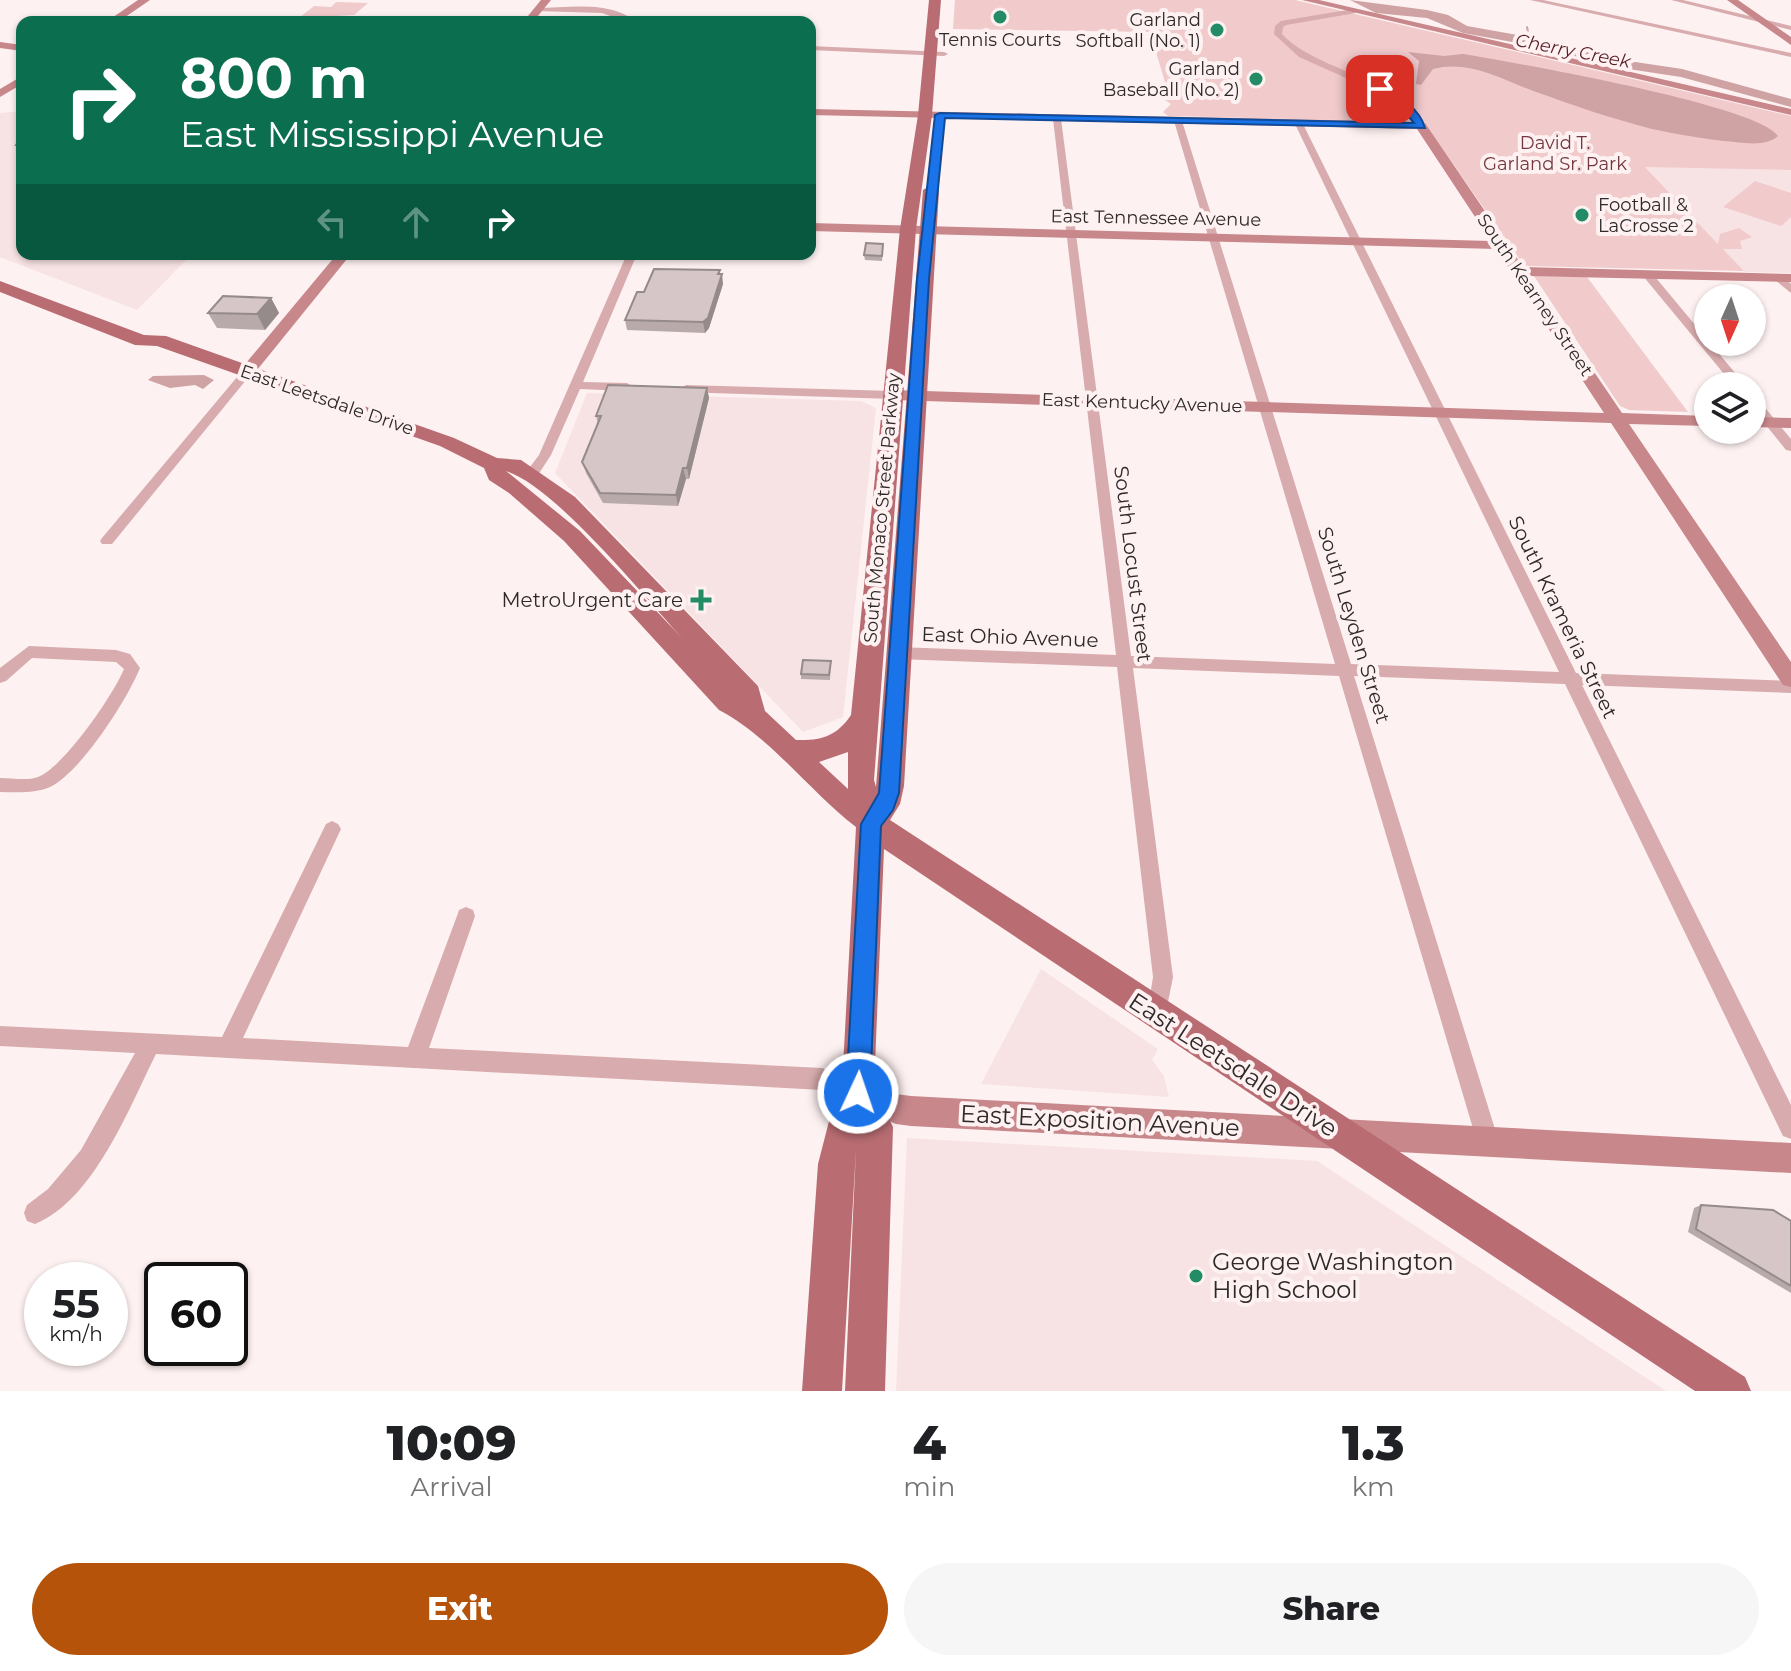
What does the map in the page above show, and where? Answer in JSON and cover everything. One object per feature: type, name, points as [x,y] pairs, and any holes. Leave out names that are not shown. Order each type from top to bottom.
[{"type":"main road","name":"South Monaco Street Parkway","points":[[822,1391],[837,1157],[842,1133],[858,1093],[871,824],[860,780],[864,716],[904,396],[917,230],[933,115],[937,51],[935,0]]},
{"type":"main road","name":"South Monaco Street Parkway","points":[[937,51],[948,0]]},
{"type":"main road","name":"South Monaco Street Parkway","points":[[917,230],[938,136],[933,115]]},
{"type":"main road","name":"East Leetsdale Drive","points":[[0,271],[159,332],[159,340]]},
{"type":"main road","name":"East Leetsdale Drive","points":[[0,286],[142,341],[159,340],[447,442],[493,464],[514,465],[578,513],[749,693],[753,716]]},
{"type":"main road","name":"South Monaco Street Parkway","points":[[871,824],[886,804],[889,793],[898,653],[904,396]]},
{"type":"main road","name":"East Leetsdale Drive","points":[[493,464],[497,475],[561,525],[728,703],[753,716],[871,824],[966,890],[1731,1391]]},
{"type":"main road","points":[[788,751],[817,753],[833,748],[851,737],[864,716]]},
{"type":"main road","name":"South Monaco Street Parkway","points":[[858,1093],[875,1127],[865,1391]]},
{"type":"street","points":[[120,16],[145,0]]},
{"type":"street","points":[[133,16],[158,0]]},
{"type":"street","points":[[532,16],[546,0]]},
{"type":"street","points":[[1307,0],[1791,112]]},
{"type":"street","points":[[1674,0],[1791,28]]},
{"type":"street","points":[[1732,0],[1791,42]]},
{"type":"street","points":[[1540,1],[1791,55]]},
{"type":"street","points":[[537,10],[610,12],[627,16]]},
{"type":"street","name":"South Kearney Street","points":[[1353,11],[1284,23],[1279,26],[1278,34],[1289,45],[1314,60],[1396,98],[1421,126],[1791,679]]},
{"type":"street","points":[[816,48],[937,51]]},
{"type":"street","points":[[816,112],[1421,126]]},
{"type":"street","name":"South Locust Street","points":[[1057,119],[1163,977],[1157,1015]]},
{"type":"street","name":"South Leyden Street","points":[[1178,121],[1488,1142]]},
{"type":"street","name":"South Krameria Street","points":[[1299,124],[1791,1128]]},
{"type":"street","name":"East Tennessee Avenue","points":[[816,227],[1501,245]]},
{"type":"street","points":[[107,541],[339,260]]},
{"type":"street","points":[[531,475],[543,460],[629,260]]},
{"type":"street","points":[[1518,271],[1785,278],[1791,290]]},
{"type":"street","points":[[1647,274],[1728,372]]},
{"type":"street","points":[[575,385],[647,387]]},
{"type":"street","name":"East Kentucky Avenue","points":[[679,388],[1694,421]]},
{"type":"street","points":[[1766,417],[1791,447]]},
{"type":"street","points":[[1766,422],[1791,423]]},
{"type":"street","points":[[0,677],[29,652],[116,656],[125,658],[132,668],[124,685],[61,772],[43,783],[0,785]]},
{"type":"street","name":"East Ohio Avenue","points":[[898,653],[1791,687]]},
{"type":"street","points":[[228,1047],[332,829]]},
{"type":"street","points":[[415,1057],[466,916]]},
{"type":"street","name":"East Exposition Avenue","points":[[0,1036],[822,1079],[887,1106],[911,1111],[1791,1158]]},
{"type":"street","points":[[35,1213],[54,1200],[85,1168],[151,1043]]},
{"type":"shaded area","points":[[1408,52],[1444,56],[1463,54],[1631,86],[1727,111],[1761,124],[1778,136],[1766,142],[1752,143],[1639,126],[1487,73],[1461,67],[1433,69],[1421,85],[1416,84],[1419,61]]},
{"type":"shaded area","points":[[16,112],[16,260],[186,260],[137,310],[0,257],[0,113]]},
{"type":"shaded area","points":[[1644,166],[1791,170],[1791,273],[1745,272]]},
{"type":"shaded area","points":[[204,375],[214,380],[203,389],[195,385],[170,388],[148,380],[153,376]]},
{"type":"shaded area","points":[[587,393],[861,401],[876,408],[843,717],[803,732],[555,473]]},
{"type":"shaded area","points":[[1041,969],[1158,1049],[1152,1060],[1164,1076],[1169,1097],[981,1084]]},
{"type":"shaded area","name":"George Washington High School","points":[[907,1138],[1317,1161],[1666,1391],[896,1391]]},
{"type":"green space","name":"David T. Garland Sr. Park","points":[[955,0],[1295,0],[1791,116],[1791,170],[1645,167],[1718,244],[1720,234],[1739,228],[1752,237],[1740,241],[1742,249],[1723,249],[1744,271],[1527,266],[1424,122],[1168,116],[1163,112],[1171,104],[1157,95],[1167,89],[1150,32],[953,29]]},
{"type":"green space","points":[[336,2],[368,3],[354,15],[302,16],[314,6],[331,7]]},
{"type":"green space","points":[[1755,181],[1791,193],[1791,217],[1781,226],[1723,207]]},
{"type":"green space","points":[[1534,276],[1587,277],[1688,412],[1629,410],[1620,406]]},
{"type":"building","points":[[866,243],[883,244],[882,256],[864,255]]},
{"type":"building","points":[[654,269],[720,270],[718,274],[722,274],[708,318],[703,322],[625,320],[637,292],[644,292]]},
{"type":"building","points":[[223,296],[271,298],[257,314],[208,313]]},
{"type":"building","points":[[608,385],[707,388],[687,468],[683,468],[676,495],[600,493],[582,462],[601,416],[596,416]]},
{"type":"building","points":[[803,660],[831,661],[829,675],[801,674]]},
{"type":"building","points":[[1701,1205],[1773,1210],[1791,1221],[1791,1286],[1696,1229]]},
{"type":"waterway","name":"Cherry Creek","points":[[1356,0],[1376,9],[1427,14],[1444,18],[1463,29],[1540,43],[1622,64],[1682,73],[1791,103]]},
{"type":"waterway","points":[[1527,27],[1530,41]]},
{"type":"place","name":"Tennis Courts","points":[[1000,17]]},
{"type":"place","name":"Garland Softball (No. 1)","points":[[1217,30]]},
{"type":"place","name":"Garland Baseball (No. 2)","points":[[1256,79]]},
{"type":"place","name":"Football & LaCrosse 2","points":[[1582,215]]},
{"type":"place","name":"MetroUrgent Care","points":[[701,600]]},
{"type":"place","name":"George Washington High School","points":[[1196,1276]]},
{"type":"route","points":[[858,1093],[871,824],[886,804],[889,793],[927,224],[940,115],[1421,126],[1403,103],[1380,89]]}]
